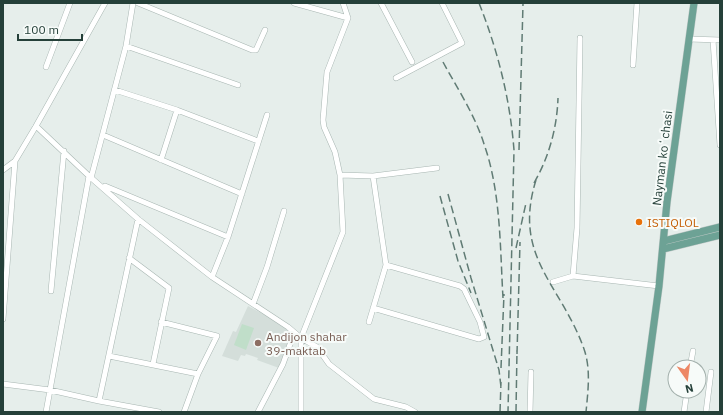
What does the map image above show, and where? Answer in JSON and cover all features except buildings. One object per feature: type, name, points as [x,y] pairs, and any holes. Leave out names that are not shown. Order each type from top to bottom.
[{"type":"main road","name":"Nayman koʻchasi","points":[[642,412],[694,3]]},
{"type":"main road","points":[[664,241],[720,227]]},
{"type":"main road","points":[[663,249],[720,235]]},
{"type":"street","points":[[46,67],[70,3]]},
{"type":"street","points":[[3,170],[15,161],[105,3]]},
{"type":"street","points":[[46,412],[90,177],[103,135],[126,46],[133,3]]},
{"type":"street","points":[[138,3],[252,50],[258,47],[265,30]]},
{"type":"street","points":[[294,3],[348,18]]},
{"type":"street","points":[[301,412],[301,338],[343,232],[340,175],[335,152],[324,128],[323,120],[327,72],[348,18],[343,3]]},
{"type":"street","points":[[381,3],[412,62]]},
{"type":"street","points":[[396,78],[462,43],[442,3]]},
{"type":"street","points":[[634,65],[637,3]]},
{"type":"street","points":[[573,276],[577,228],[580,38]]},
{"type":"street","points":[[689,39],[720,40]]},
{"type":"street","points":[[713,40],[720,145]]},
{"type":"street","points":[[126,46],[238,85]]},
{"type":"street","points":[[115,90],[176,110],[258,142]]},
{"type":"street","points":[[160,160],[176,110]]},
{"type":"street","points":[[212,277],[228,237],[267,115]]},
{"type":"street","points":[[36,126],[90,177],[100,184],[138,219],[212,277],[288,327],[301,338],[317,347],[329,364],[374,399],[406,407],[415,412]]},
{"type":"street","points":[[103,135],[242,194]]},
{"type":"street","points":[[51,291],[64,151]]},
{"type":"street","points":[[3,319],[15,161]]},
{"type":"street","points":[[340,175],[373,176],[437,168]]},
{"type":"street","points":[[369,322],[386,265],[373,176]]},
{"type":"street","points":[[100,184],[228,237]]},
{"type":"street","points":[[253,304],[267,268],[284,211]]},
{"type":"street","points":[[99,400],[138,219]]},
{"type":"street","points":[[129,258],[168,288],[153,364]]},
{"type":"street","points":[[373,308],[479,339],[484,337],[480,322],[464,289],[460,286],[386,265]]},
{"type":"street","points":[[553,282],[573,276],[659,286]]},
{"type":"street","points":[[161,322],[216,335],[217,337],[198,374],[184,412]]},
{"type":"street","points":[[258,412],[283,364],[294,333]]},
{"type":"street","points":[[692,359],[693,351]]},
{"type":"street","points":[[109,356],[198,374]]},
{"type":"street","points":[[530,412],[531,372]]},
{"type":"street","points":[[706,412],[711,372]]},
{"type":"street","points":[[3,384],[50,390],[159,412]]},
{"type":"street","points":[[684,412],[686,399]]},
{"type":"shaded area","name":"Andijon shahar 39-maktab","points":[[248,306],[286,326],[292,332],[279,368],[257,360],[258,358],[246,354],[245,356],[241,355],[238,361],[222,356],[233,331],[236,332]]},
{"type":"green space","points":[[242,324],[254,328],[246,350],[234,345]]},
{"type":"railway","points":[[479,3],[492,39],[502,75],[510,112],[514,150],[508,412]]},
{"type":"railway","points":[[519,150],[523,4]]},
{"type":"railway","points":[[443,62],[476,123],[490,162],[499,220],[503,298]]},
{"type":"railway","points":[[534,183],[548,153],[554,131],[558,98]]},
{"type":"railway","points":[[536,180],[530,207],[530,230],[542,269],[574,326],[584,349],[588,364],[586,412]]},
{"type":"railway","points":[[448,194],[471,278],[499,370],[501,387]]},
{"type":"railway","points":[[440,196],[458,261],[471,293]]},
{"type":"railway","points":[[516,248],[526,203]]},
{"type":"railway","points":[[517,354],[520,242]]},
{"type":"railway","points":[[501,368],[504,294]]},
{"type":"railway","points":[[516,412],[517,350]]},
{"type":"railway","points":[[500,412],[501,382]]},
{"type":"place","name":"ISTIQLOL","points":[[639,222]]},
{"type":"place","name":"Andijon shahar 39-maktab","points":[[258,343]]}]
